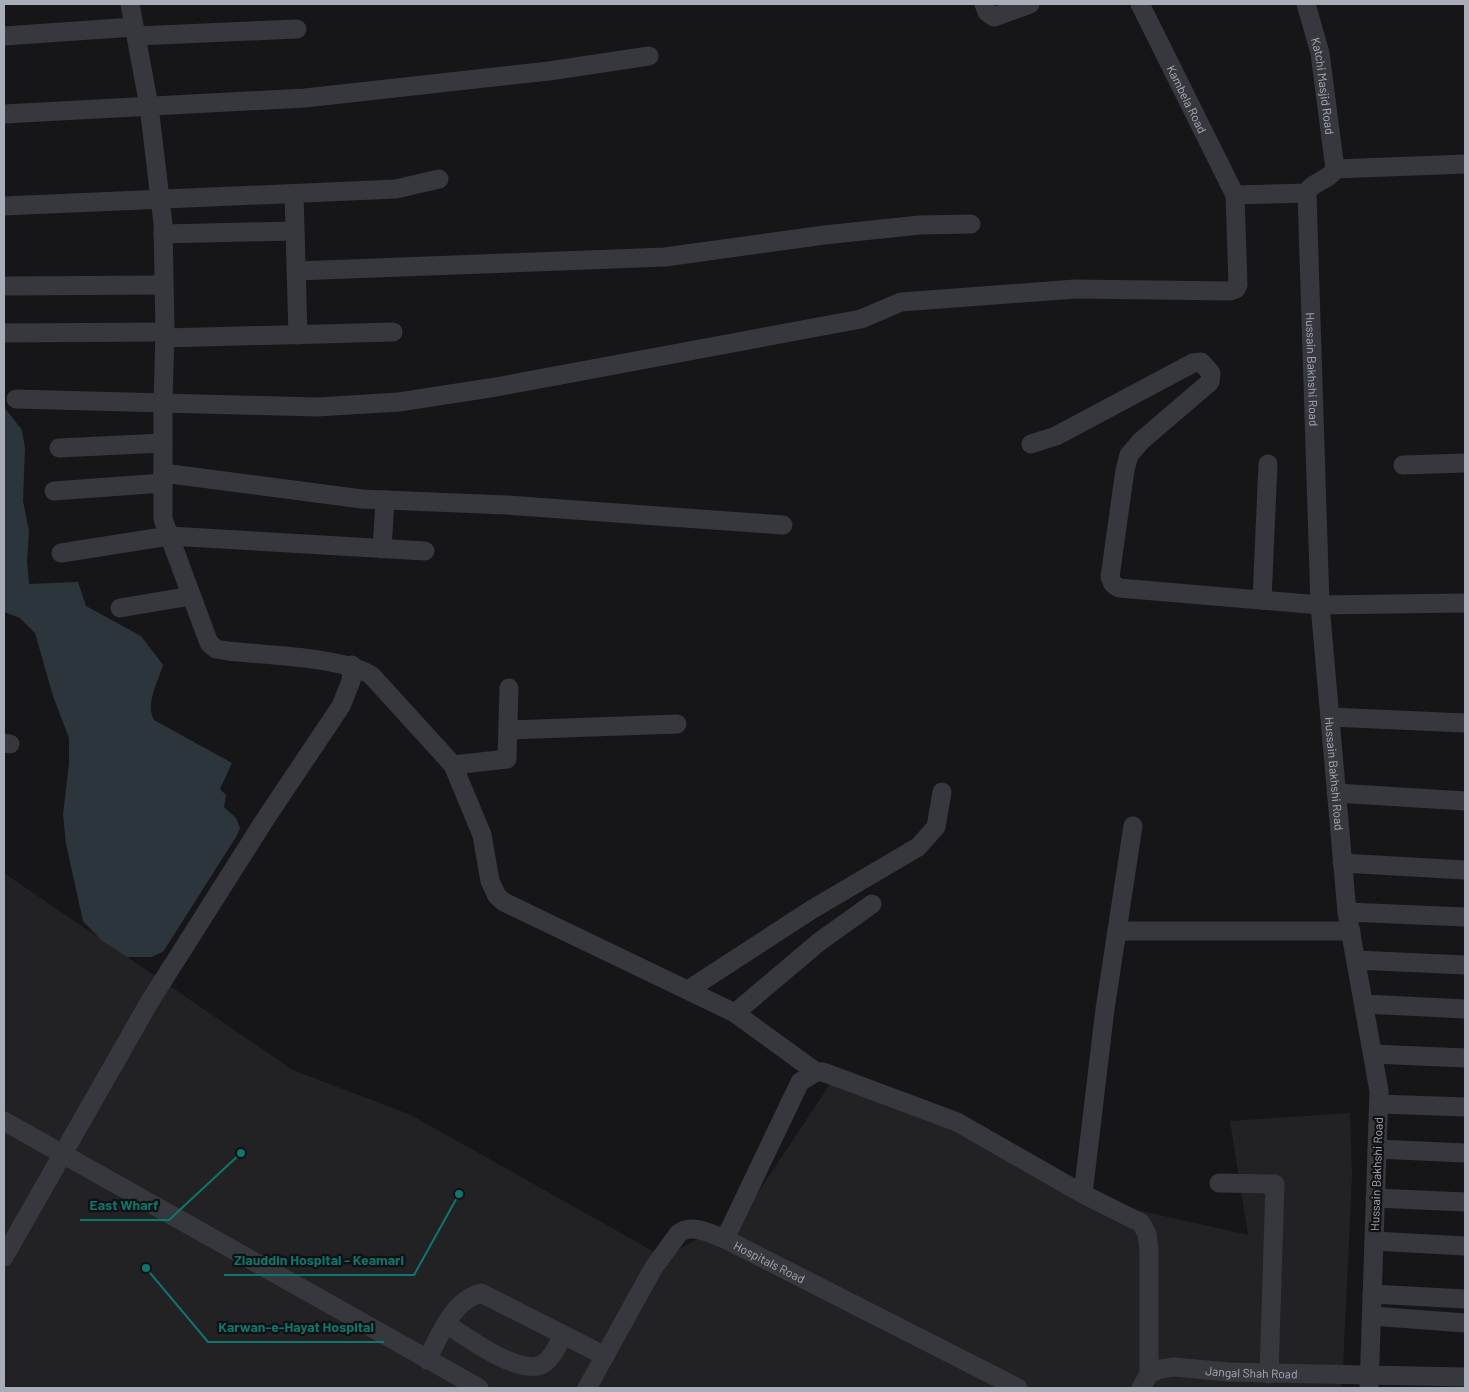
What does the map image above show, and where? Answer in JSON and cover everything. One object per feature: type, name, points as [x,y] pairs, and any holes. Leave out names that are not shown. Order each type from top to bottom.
[{"type":"street","points":[[130,4],[149,106],[163,234],[165,335],[162,401],[163,519],[209,644],[216,648],[352,666],[362,669],[372,676],[453,765],[482,835],[490,881],[497,896],[504,902],[735,1013],[816,1072]]},
{"type":"street","points":[[984,4],[987,12],[994,17],[1030,4]]},
{"type":"street","name":"Kambela Road","points":[[1140,4],[1235,195]]},
{"type":"street","name":"Katchi Masjid Road","points":[[1306,4],[1320,53],[1335,169]]},
{"type":"street","points":[[4,36],[297,29]]},
{"type":"street","points":[[4,114],[305,98],[558,70],[649,56]]},
{"type":"street","points":[[16,399],[162,401],[317,407],[399,402],[496,387],[861,319],[901,302],[1075,289],[1230,291],[1238,286],[1235,195],[1307,193],[1309,189],[1332,175],[1335,169],[1465,164]]},
{"type":"street","points":[[4,206],[396,189],[439,179]]},
{"type":"street","name":"Hussain Bakhshi Road","points":[[1307,193],[1320,606],[1342,863],[1348,912],[1378,1076],[1379,1104],[1369,1381]]},
{"type":"street","points":[[294,194],[298,335]]},
{"type":"street","points":[[296,272],[665,257],[824,235],[920,225],[971,224]]},
{"type":"street","points":[[163,234],[294,231]]},
{"type":"street","points":[[4,286],[164,284]]},
{"type":"street","points":[[4,334],[298,335],[393,332]]},
{"type":"street","points":[[1031,444],[1056,436],[1193,363],[1202,362],[1211,373],[1210,382],[1141,441],[1129,455],[1125,470],[1110,577],[1113,584],[1119,588],[1320,606],[1465,603]]},
{"type":"street","points":[[59,448],[163,443]]},
{"type":"street","points":[[1403,466],[1465,462]]},
{"type":"street","points":[[1262,600],[1268,464]]},
{"type":"street","points":[[54,491],[163,478],[353,498],[506,505],[784,525]]},
{"type":"street","points":[[382,549],[385,500]]},
{"type":"street","points":[[61,553],[169,536],[425,551]]},
{"type":"street","points":[[120,608],[191,596]]},
{"type":"street","points":[[4,1257],[150,1001],[266,818],[341,706],[352,681],[352,666]]},
{"type":"street","points":[[453,765],[507,759],[509,688]]},
{"type":"street","points":[[1330,716],[1465,723]]},
{"type":"street","points":[[509,730],[677,724]]},
{"type":"street","points":[[688,990],[811,910],[918,847],[936,827],[942,792]]},
{"type":"street","points":[[1336,793],[1465,801]]},
{"type":"street","points":[[1083,1194],[1132,826]]},
{"type":"street","points":[[1342,863],[1465,870]]},
{"type":"street","points":[[735,1013],[819,942],[872,904]]},
{"type":"street","points":[[1348,912],[1465,918]]},
{"type":"street","points":[[1117,931],[1351,931]]},
{"type":"street","points":[[1356,960],[1465,965]]},
{"type":"street","points":[[1364,1004],[1465,1009]]},
{"type":"street","points":[[1373,1054],[1465,1058]]},
{"type":"street","points":[[725,1239],[800,1082],[816,1072],[823,1072],[957,1122],[1083,1194],[1141,1223],[1147,1234],[1145,1381]]},
{"type":"street","points":[[1379,1104],[1465,1107]]},
{"type":"street","points":[[4,1121],[478,1388]]},
{"type":"street","points":[[1377,1149],[1465,1153]]},
{"type":"street","points":[[1219,1183],[1275,1184],[1269,1374]]},
{"type":"street","points":[[1375,1198],[1465,1202]]},
{"type":"street","name":"Hospitals Road","points":[[587,1388],[654,1267],[679,1233],[692,1228],[725,1239],[1018,1388]]},
{"type":"street","points":[[1374,1241],[1465,1246]]},
{"type":"street","points":[[427,1360],[446,1324],[459,1305],[472,1295],[481,1293],[605,1356]]},
{"type":"street","points":[[1372,1294],[1465,1299]]},
{"type":"street","points":[[1372,1316],[1465,1322]]},
{"type":"street","points":[[446,1324],[512,1363],[530,1368],[543,1364],[552,1356],[563,1335]]},
{"type":"street","name":"Jangal Shah Road","points":[[1145,1381],[1160,1369],[1174,1367],[1228,1380],[1269,1374],[1369,1381],[1465,1377]]},
{"type":"shaded area","points":[[4,407],[22,430],[25,448],[23,501],[29,531],[27,561],[29,584],[78,582],[86,606],[141,636],[163,665],[152,700],[151,707],[154,720],[232,763],[220,789],[226,795],[224,807],[236,818],[240,828],[163,952],[151,957],[127,957],[101,940],[83,921],[66,844],[63,814],[69,764],[69,738],[53,696],[35,633],[20,618],[4,612]]},
{"type":"shaded area","points":[[4,873],[293,1070],[411,1115],[665,1258],[747,1209],[838,1072],[1133,1209],[1248,1235],[1230,1121],[1350,1113],[1352,1176],[1342,1388],[4,1388]]},
{"type":"place","name":"East Wharf","points":[[241,1153]]},
{"type":"place","name":"Ziauddin Hospital - Keamari","points":[[459,1194]]},
{"type":"place","name":"Karwan-e-Hayat Hospital","points":[[146,1268]]}]
